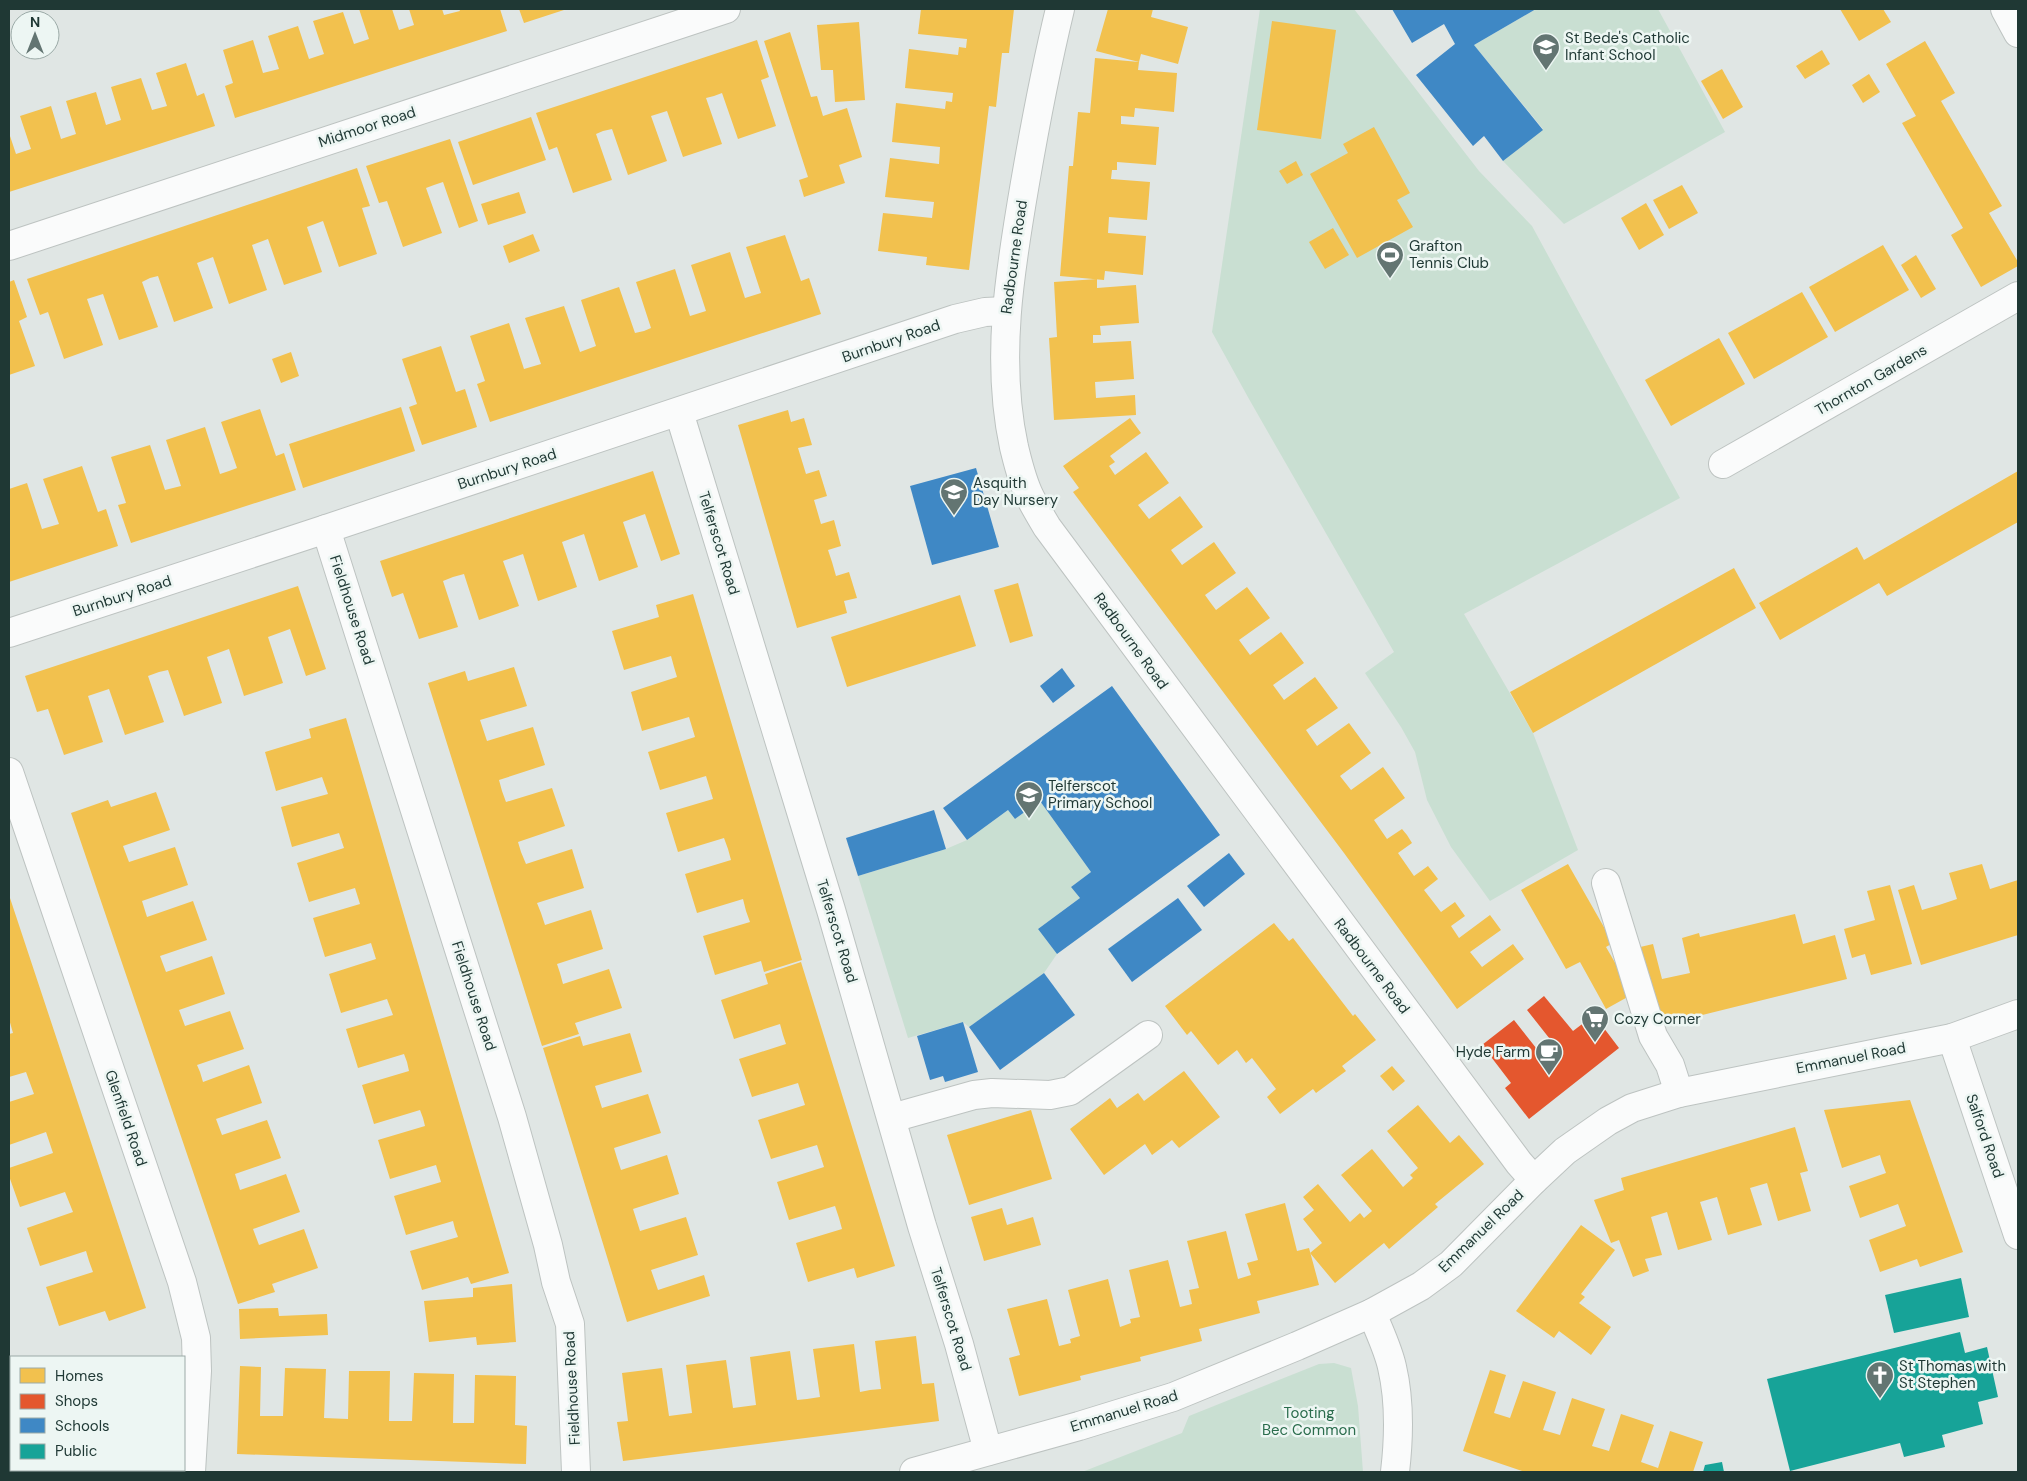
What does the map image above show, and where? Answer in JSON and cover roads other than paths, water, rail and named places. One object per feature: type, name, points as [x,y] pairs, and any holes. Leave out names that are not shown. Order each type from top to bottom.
[{"type":"street","name":"Midmoor Road","points":[[9,246],[726,9]]},
{"type":"street","name":"Radbourne Road","points":[[1060,9],[1032,143],[1016,234],[1006,311],[1004,371],[1011,434],[1018,464],[1029,496],[1047,527],[1519,1163],[1534,1180]]},
{"type":"street","points":[[2004,9],[2018,33]]},
{"type":"street","name":"Thornton Gardens","points":[[1723,464],[2018,296]]},
{"type":"street","name":"Burnbury Road","points":[[9,633],[956,319],[985,312],[1006,311]]},
{"type":"street","name":"Telferscot Road","points":[[679,412],[892,1118],[922,1226],[959,1344],[988,1451]]},
{"type":"street","name":"Fieldhouse Road","points":[[326,529],[512,1117],[548,1245],[556,1282],[570,1324],[576,1472]]},
{"type":"street","name":"Glenfield Road","points":[[9,772],[182,1282],[196,1338],[197,1371],[190,1472]]},
{"type":"street","points":[[1606,883],[1653,1036],[1670,1065],[1679,1093]]},
{"type":"street","name":"Emmanuel Road","points":[[914,1472],[1173,1397],[1372,1313],[1421,1286],[1451,1264],[1534,1180],[1565,1152],[1608,1121],[1632,1108],[1679,1093],[1952,1038],[2018,1014]]},
{"type":"street","points":[[892,1118],[974,1095],[992,1093],[1050,1095],[1070,1091],[1148,1035]]},
{"type":"street","name":"Salford Road","points":[[1952,1038],[2018,1235]]},
{"type":"street","points":[[1372,1313],[1392,1368],[1397,1397],[1398,1427],[1395,1472]]},
{"type":"place","name":"St Bede's Catholic Infant School","points":[[1546,71]]},
{"type":"place","name":"Grafton Tennis Club","points":[[1390,279]]},
{"type":"place","name":"Asquith Day Nursery","points":[[954,516]]},
{"type":"place","name":"Telferscot Primary School","points":[[1029,819]]},
{"type":"place","name":"Cozy Corner","points":[[1595,1043]]},
{"type":"place","name":"Hyde Farm","points":[[1549,1076]]},
{"type":"place","name":"St Thomas with St Stephen","points":[[1880,1399]]},
{"type":"park label","name":"Tooting Bec Common","points":[[1309,1422]]}]
